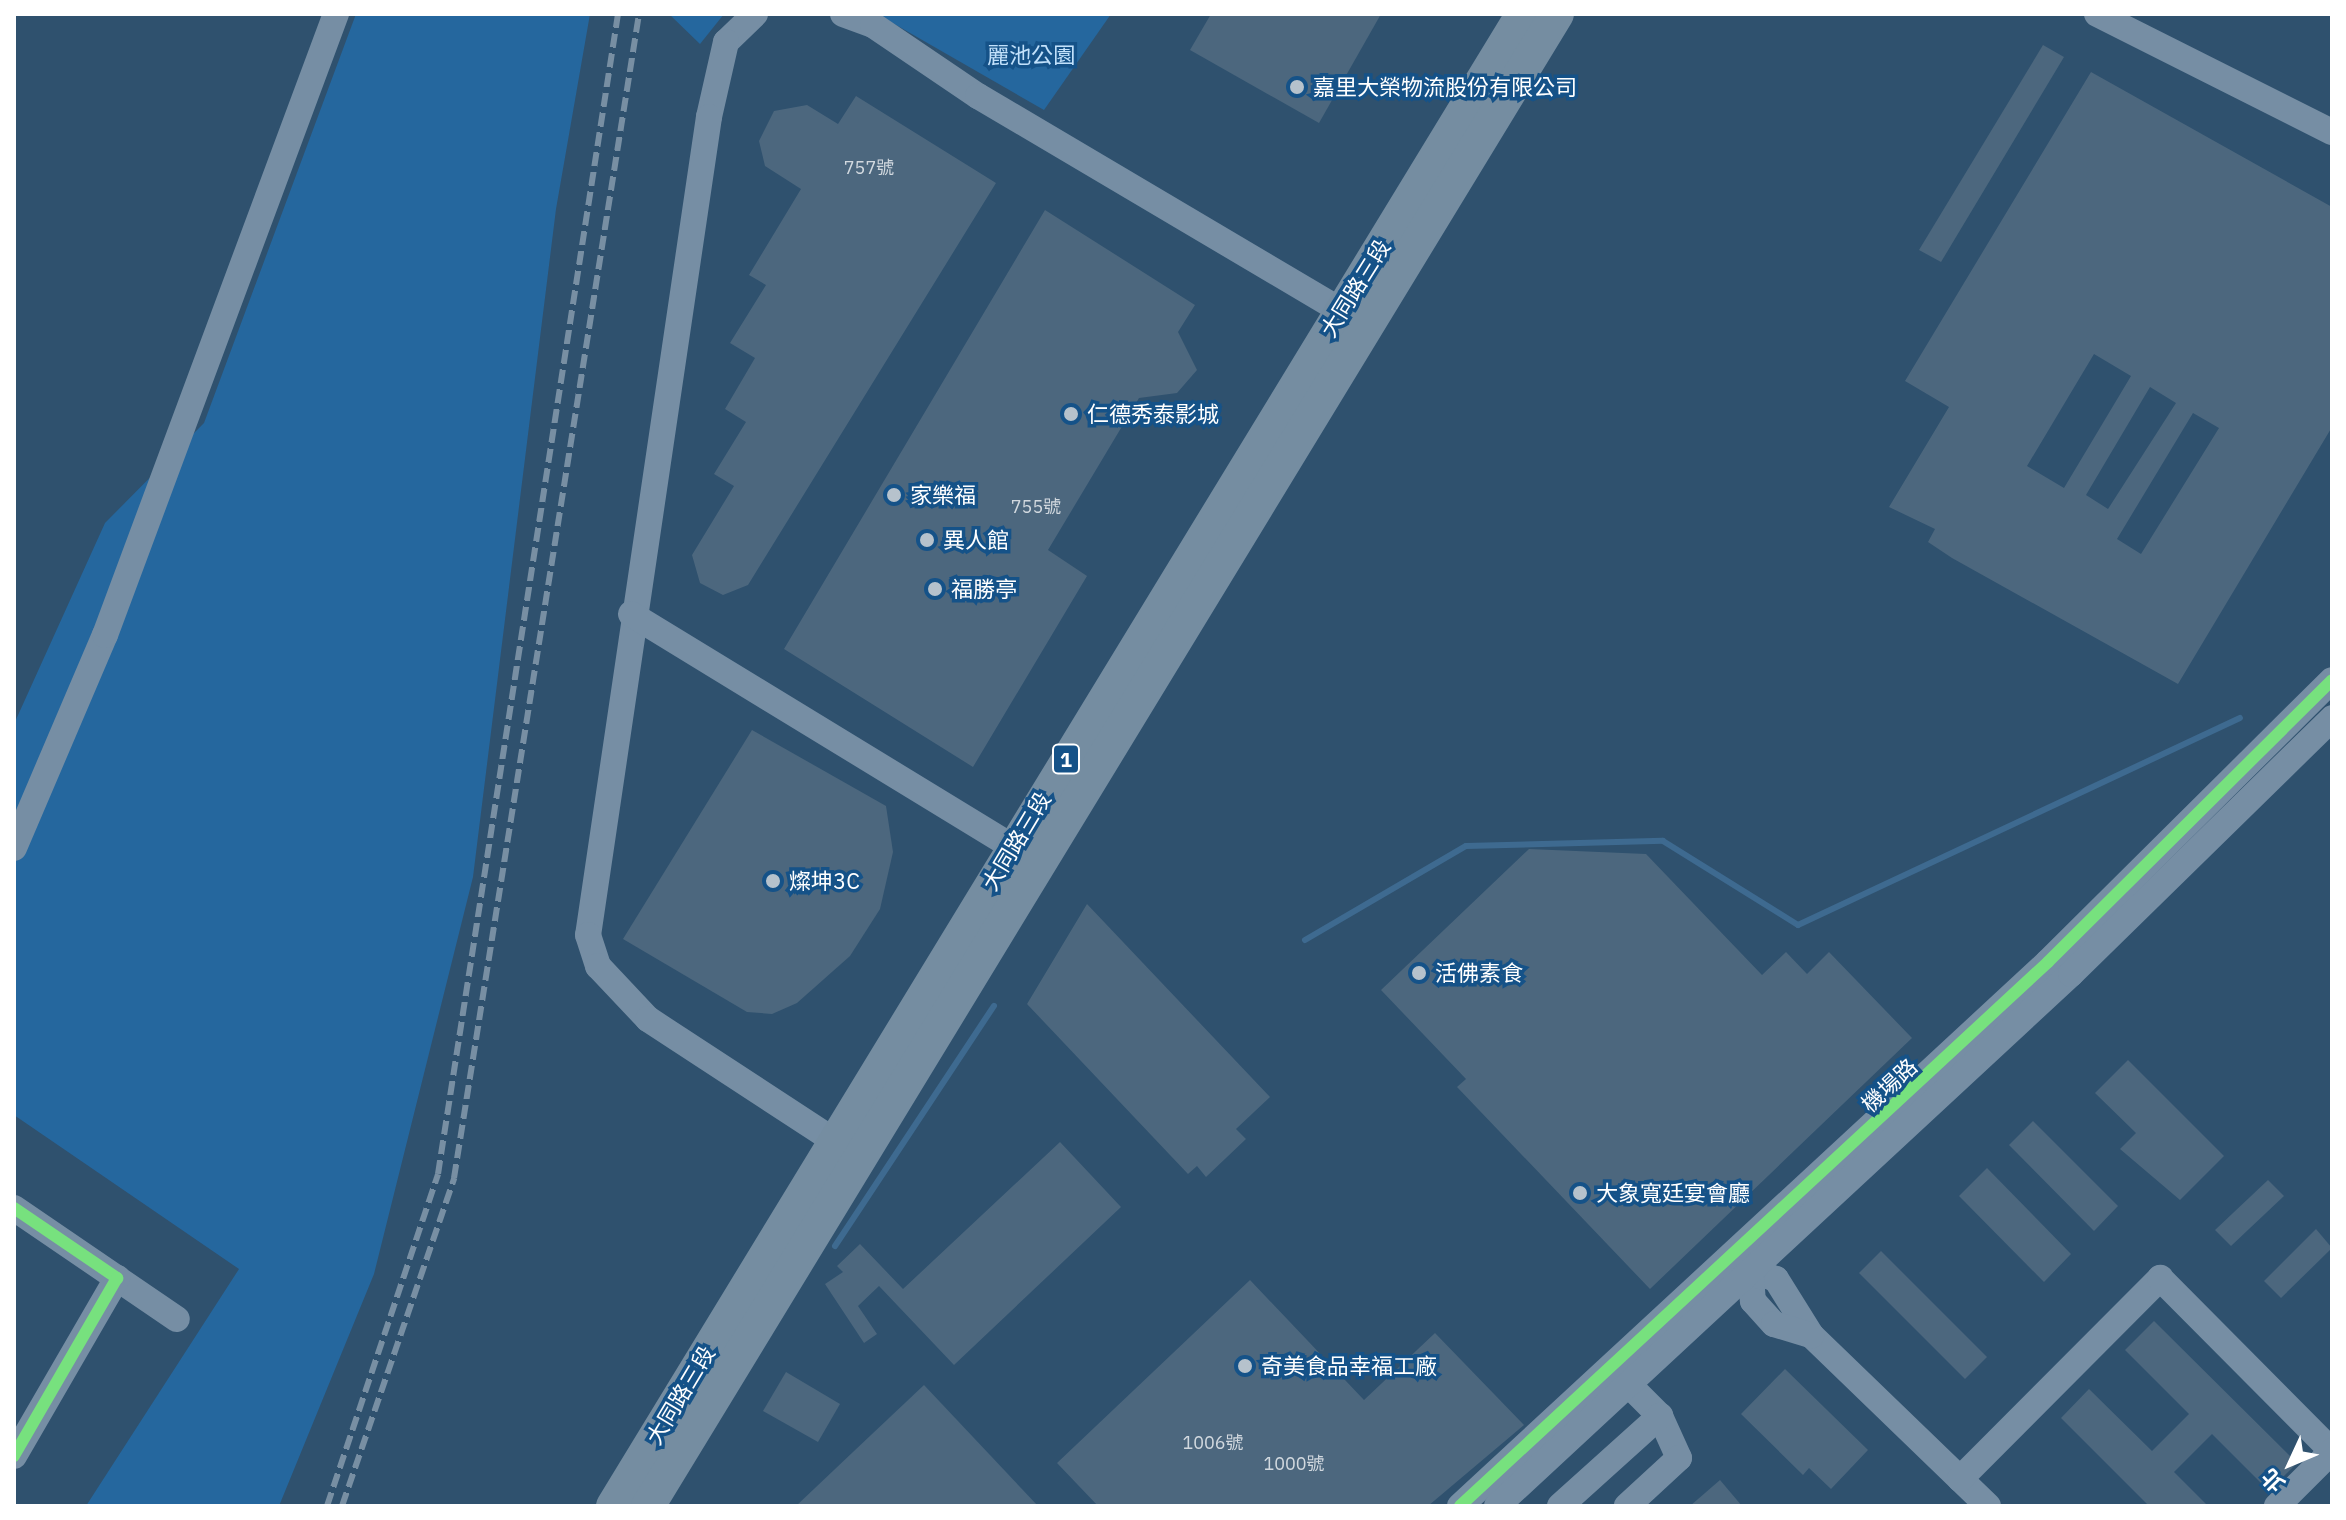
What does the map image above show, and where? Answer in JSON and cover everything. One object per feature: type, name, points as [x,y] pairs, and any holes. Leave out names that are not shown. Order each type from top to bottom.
[{"type":"main road","name":"大同路三段","points":[[613,1506],[1523,14]]},
{"type":"main road","name":"大同路三段","points":[[648,1506],[1370,328],[1557,14]]},
{"type":"street","points":[[14,848],[105,635],[336,14]]},
{"type":"street","points":[[755,14],[726,42],[709,117],[631,614],[589,905],[588,935],[598,966],[648,1019],[862,1159]]},
{"type":"street","points":[[843,14],[873,25],[978,96],[1370,328]]},
{"type":"street","points":[[2097,14],[2332,132]]},
{"type":"street","points":[[631,614],[1013,847]]},
{"type":"street","name":"機場路","points":[[1743,1267],[2187,830],[2332,680]]},
{"type":"street","name":"機場路","points":[[1497,1506],[1622,1378],[2332,718]]},
{"type":"street","points":[[14,1208],[177,1319]]},
{"type":"street","points":[[1743,1267],[1776,1279],[1811,1335],[1988,1506]]},
{"type":"street","points":[[14,1456],[117,1278]]},
{"type":"street","points":[[1960,1479],[2160,1278],[2332,1451],[2277,1506]]},
{"type":"street","points":[[1622,1378],[1660,1416],[1679,1458],[1627,1506]]},
{"type":"street","name":"機場路","points":[[1460,1506],[1622,1378]]},
{"type":"street","points":[[1560,1506],[1660,1416]]},
{"type":"green space","points":[[356,14],[590,14],[556,209],[473,877],[374,1274],[279,1506],[86,1506],[239,1269],[14,1115],[14,724],[105,523],[204,423]]},
{"type":"green space","points":[[669,14],[724,14],[700,44]]},
{"type":"green space","name":"麗池公園","points":[[877,14],[1111,14],[1044,110]]},
{"type":"building","name":"嘉里大榮物流股份有限公司","points":[[1211,14],[1381,14],[1319,123],[1190,50]]},
{"type":"building","points":[[2043,45],[2064,57],[1941,262],[1919,250]]},
{"type":"building","points":[[2091,72],[2332,207],[2332,427],[2178,684],[1952,558],[1928,542],[1935,529],[1889,507],[1949,407],[1905,381]],"holes":[[[2094,354],[2131,376],[2064,488],[2027,466]],[[2150,387],[2176,403],[2108,509],[2086,495]],[[2193,413],[2219,428],[2141,554],[2117,539]]]},
{"type":"building","points":[[856,96],[996,183],[748,585],[723,595],[700,583],[692,555],[734,486],[714,474],[746,422],[725,409],[755,358],[730,343],[766,285],[749,275],[801,189],[765,166],[759,141],[774,111],[807,105],[838,124]]},
{"type":"building","points":[[1045,210],[1195,305],[1178,332],[1197,370],[1177,393],[1139,398],[1048,550],[1087,576],[973,767],[784,649]]},
{"type":"building","name":"燦坤3C","points":[[752,730],[886,806],[893,852],[880,909],[850,956],[797,1003],[772,1014],[747,1012],[623,939]]},
{"type":"building","points":[[1529,849],[1646,854],[1762,975],[1786,952],[1807,974],[1829,952],[1912,1038],[1650,1289],[1457,1087],[1466,1079],[1381,990]]},
{"type":"building","points":[[1087,904],[1270,1097],[1236,1129],[1246,1139],[1206,1177],[1197,1166],[1188,1174],[1027,1004]]},
{"type":"building","points":[[2128,1060],[2224,1156],[2180,1200],[2120,1149],[2136,1133],[2095,1093]]},
{"type":"building","points":[[2033,1121],[2118,1206],[2094,1231],[2009,1145]]},
{"type":"building","points":[[1060,1142],[1121,1207],[954,1365],[879,1286],[858,1306],[877,1334],[864,1343],[825,1284],[843,1272],[837,1266],[860,1244],[903,1289]]},
{"type":"building","points":[[1987,1168],[2071,1254],[2044,1282],[1959,1196]]},
{"type":"building","points":[[2268,1180],[2284,1196],[2231,1246],[2215,1230]]},
{"type":"building","points":[[2316,1229],[2332,1248],[2281,1298],[2264,1281]]},
{"type":"building","points":[[1881,1251],[1987,1357],[1965,1379],[1859,1273]]},
{"type":"building","name":"奇美食品幸福工廠","points":[[1250,1280],[1364,1400],[1435,1333],[1524,1425],[1428,1506],[1098,1506],[1057,1463]]},
{"type":"building","points":[[2154,1321],[2297,1463],[2269,1491],[2212,1434],[2174,1472],[2208,1506],[2149,1506],[2061,1418],[2089,1389],[2152,1451],[2189,1414],[2125,1350]]},
{"type":"building","points":[[1785,1369],[1868,1450],[1831,1489],[1809,1468],[1803,1475],[1741,1414]]},
{"type":"building","points":[[786,1372],[840,1404],[818,1442],[763,1411]]},
{"type":"building","points":[[924,1385],[1038,1506],[796,1506],[853,1452]]},
{"type":"building","points":[[1720,1480],[1742,1506],[1690,1506]]},
{"type":"waterway","points":[[1305,940],[1466,846],[1663,841],[1798,925],[2240,718]]},
{"type":"waterway","points":[[835,1246],[994,1006]]},
{"type":"railway","points":[[327,1506],[438,1174],[618,14]]},
{"type":"railway","points":[[342,1506],[454,1178],[639,14]]},
{"type":"cycle path","points":[[1460,1506],[2048,962],[2332,680]]},
{"type":"cycle path","points":[[14,1208],[117,1278],[14,1456]]},
{"type":"place","name":"嘉里大榮物流股份有限公司","points":[[1297,87]]},
{"type":"place","name":"仁德秀泰影城","points":[[1071,414]]},
{"type":"place","name":"家樂福","points":[[894,495]]},
{"type":"place","name":"異人館","points":[[927,540]]},
{"type":"place","name":"福勝亭","points":[[935,589]]},
{"type":"place","name":"燦坤3C","points":[[773,881]]},
{"type":"place","name":"活佛素食","points":[[1419,973]]},
{"type":"place","name":"大象寬廷宴會廳","points":[[1580,1193]]},
{"type":"place","name":"奇美食品幸福工廠","points":[[1245,1366]]}]
